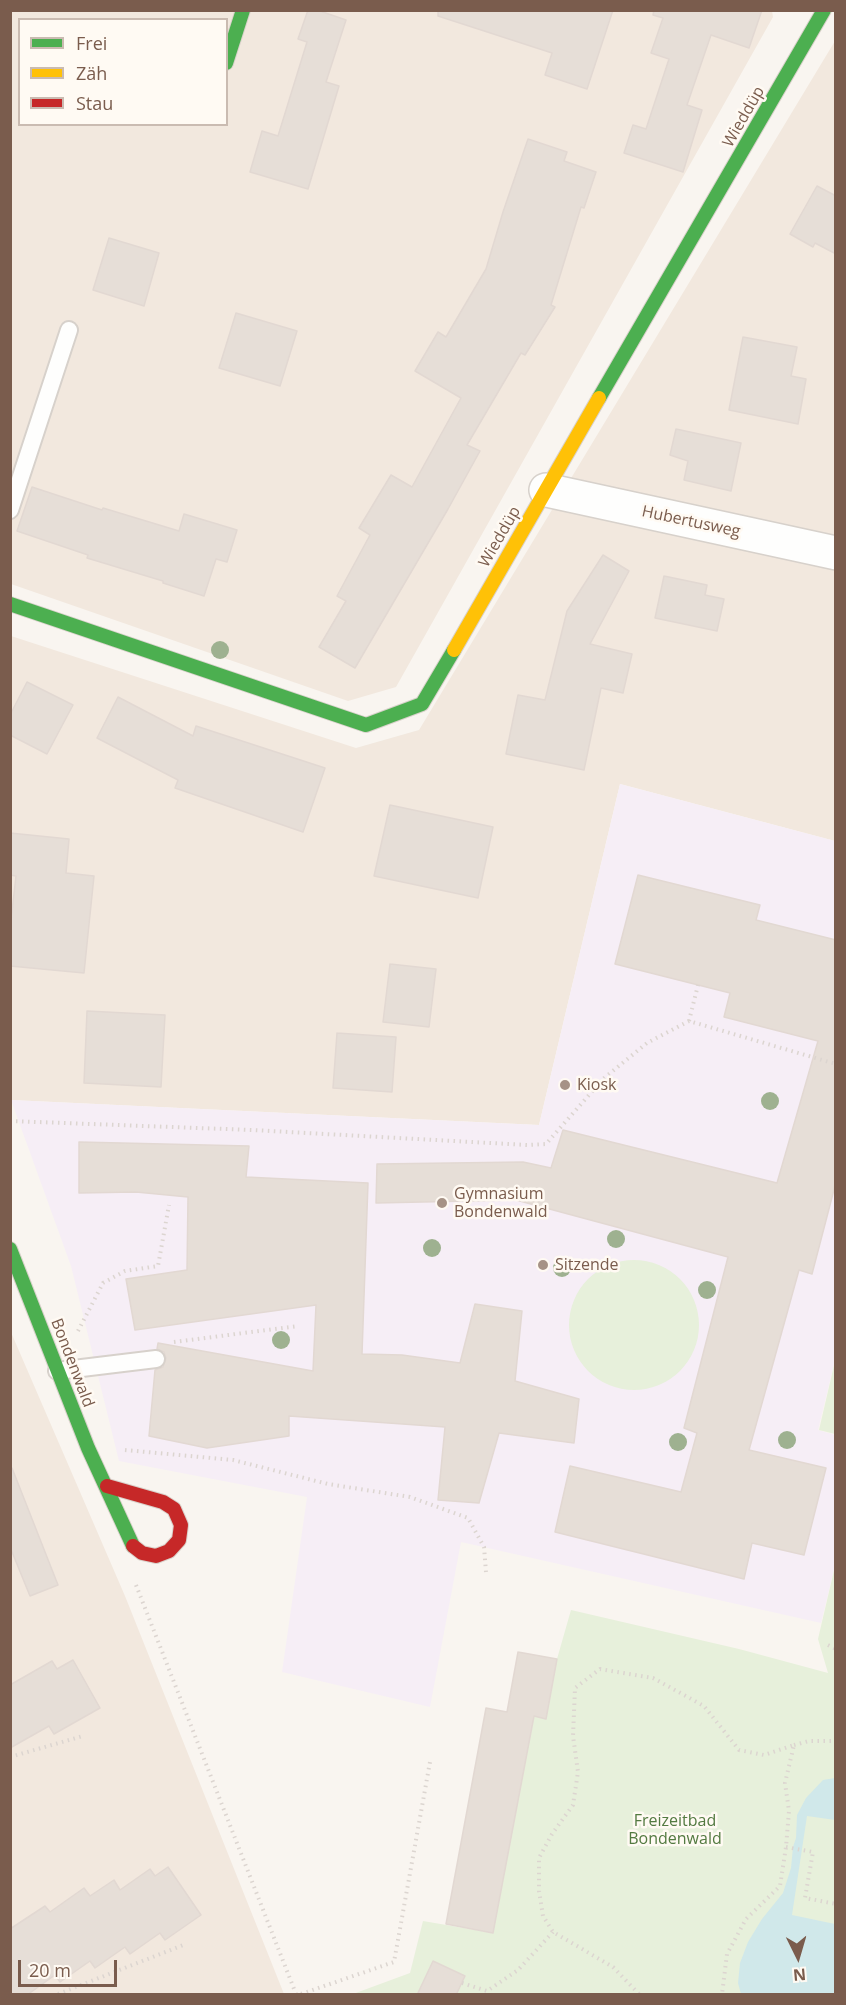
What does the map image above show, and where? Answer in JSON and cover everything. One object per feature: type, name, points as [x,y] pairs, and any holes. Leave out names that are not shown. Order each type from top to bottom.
[{"type":"street","points":[[228,57],[243,10]]},
{"type":"street","name":"Wieddüp","points":[[10,604],[366,725],[423,704],[824,10]]},
{"type":"street","name":"Hubertusweg","points":[[546,490],[836,553]]},
{"type":"street","name":"Bondenwald","points":[[10,1250],[57,1371],[127,1537]]},
{"type":"street","points":[[107,1486],[163,1502],[174,1509],[180,1521],[179,1540],[169,1551],[156,1556],[142,1553],[131,1544],[127,1537]]},
{"type":"lane","points":[[10,510],[69,330]]},
{"type":"lane","points":[[57,1371],[156,1359]]},
{"type":"path","points":[[689,1021],[699,985]]},
{"type":"path","points":[[10,1120],[527,1145],[546,1144],[603,1079],[646,1042],[689,1021],[836,1064]]},
{"type":"path","points":[[75,1337],[103,1283],[125,1271],[158,1266],[169,1205]]},
{"type":"path","points":[[91,1454],[127,1450],[233,1460],[328,1484],[410,1497],[468,1518],[484,1547],[486,1572]]},
{"type":"path","points":[[127,1537],[134,1579],[296,1995]]},
{"type":"path","points":[[828,1645],[836,1649]]},
{"type":"path","points":[[639,1995],[613,1967],[553,1932],[543,1916],[539,1891],[540,1858],[552,1834],[573,1805],[578,1772],[573,1736],[575,1688],[600,1669],[653,1678],[704,1706],[739,1750],[764,1755],[808,1741],[836,1741]]},
{"type":"path","points":[[10,1757],[83,1736]]},
{"type":"path","points":[[722,1995],[727,1954],[746,1919],[780,1886],[789,1811],[785,1783],[794,1745]]},
{"type":"path","points":[[301,1995],[394,1962],[430,1762]]},
{"type":"path","points":[[786,1848],[793,1847],[813,1852],[806,1898],[836,1904]]},
{"type":"path","points":[[462,1983],[487,1991],[518,1970],[553,1932]]},
{"type":"path","points":[[58,1995],[186,1944]]},
{"type":"shaded area","points":[[11,11],[772,11],[773,17],[396,687],[348,701],[11,584]]},
{"type":"shaded area","points":[[835,41],[835,841],[620,784],[539,1125],[11,1100],[11,636],[356,748],[419,730]]},
{"type":"shaded area","name":"Gymnasium Bondenwald","points":[[620,784],[835,841],[836,1356],[818,1430],[835,1435],[836,1562],[821,1623],[461,1542],[430,1707],[282,1672],[307,1497],[119,1461],[71,1266],[11,1100],[539,1125]]},
{"type":"shaded area","points":[[10,1330],[125,1596],[284,1994],[11,1994]]},
{"type":"green space","points":[[634,1260],[659,1265],[680,1279],[694,1300],[699,1325],[694,1350],[680,1371],[659,1385],[634,1390],[609,1385],[588,1371],[574,1350],[569,1325],[574,1300],[588,1279],[609,1265]]},
{"type":"green space","points":[[835,1361],[835,1434],[819,1430]]},
{"type":"green space","name":"Freizeitbad Bondenwald","points":[[835,1566],[835,1994],[353,1994],[410,1973],[423,1921],[493,1933],[534,1716],[546,1718],[557,1659],[571,1610],[739,1649],[828,1673],[818,1639]]},
{"type":"water","points":[[835,1778],[835,1820],[807,1816],[792,1915],[835,1924],[835,1994],[741,1994],[738,1983],[740,1963],[748,1942],[762,1919],[783,1893],[791,1868],[797,1815],[806,1798],[823,1780]]},
{"type":"building","points":[[308,10],[317,10],[346,20],[326,82],[339,86],[308,189],[250,172],[262,131],[278,136],[307,42],[298,39]]},
{"type":"building","points":[[438,10],[613,10],[587,89],[545,75],[552,53],[438,16]]},
{"type":"building","points":[[654,10],[762,10],[749,48],[711,35],[687,105],[702,110],[683,172],[624,153],[633,125],[646,129],[669,59],[651,53],[663,18],[653,15]]},
{"type":"building","points":[[528,139],[567,152],[564,161],[596,172],[584,208],[581,207],[551,305],[555,307],[525,355],[521,353],[467,445],[480,451],[355,668],[319,647],[346,601],[337,596],[370,535],[359,528],[391,475],[412,487],[461,398],[415,371],[438,332],[446,337],[486,269]]},
{"type":"building","points":[[817,186],[836,196],[836,254],[815,243],[813,247],[790,234]]},
{"type":"building","points":[[109,238],[159,253],[144,306],[93,290]]},
{"type":"building","points":[[236,313],[297,331],[280,386],[219,368]]},
{"type":"building","points":[[743,337],[797,347],[791,376],[806,379],[798,424],[729,410]]},
{"type":"building","points":[[676,429],[741,443],[731,491],[684,480],[688,461],[670,455]]},
{"type":"building","points":[[32,487],[102,510],[103,508],[179,531],[184,514],[237,530],[227,562],[216,559],[204,596],[87,558],[88,555],[17,531]]},
{"type":"building","points":[[603,555],[629,571],[590,644],[632,654],[623,693],[601,688],[584,770],[506,754],[518,695],[545,700],[567,611]]},
{"type":"building","points":[[664,576],[707,585],[705,595],[724,599],[717,631],[655,618]]},
{"type":"building","points":[[27,682],[73,705],[47,754],[10,735],[10,715]]},
{"type":"building","points":[[118,697],[193,736],[196,726],[325,768],[303,832],[175,788],[178,780],[97,738]]},
{"type":"building","points":[[390,805],[493,827],[478,898],[374,876]]},
{"type":"building","points":[[10,833],[69,839],[66,873],[94,876],[84,973],[10,966],[10,929],[16,876],[10,875]]},
{"type":"building","points":[[638,875],[760,905],[756,920],[836,940],[836,1182],[812,1274],[799,1270],[749,1450],[826,1468],[804,1555],[752,1543],[744,1579],[555,1532],[570,1466],[681,1492],[697,1433],[684,1428],[728,1257],[516,1200],[376,1203],[377,1164],[523,1162],[551,1168],[563,1130],[777,1183],[818,1041],[724,1017],[730,993],[615,964]]},
{"type":"building","points":[[390,964],[436,969],[429,1027],[383,1022]]},
{"type":"building","points":[[87,1011],[165,1015],[161,1087],[84,1083]]},
{"type":"building","points":[[337,1033],[396,1037],[392,1092],[333,1088]]},
{"type":"building","points":[[79,1142],[249,1146],[246,1177],[368,1183],[362,1354],[402,1355],[460,1363],[475,1304],[522,1311],[515,1381],[579,1399],[574,1443],[499,1433],[479,1503],[438,1500],[445,1427],[289,1416],[289,1436],[207,1448],[149,1436],[155,1370],[163,1367],[166,1358],[164,1352],[157,1349],[158,1343],[313,1371],[316,1305],[135,1330],[126,1279],[187,1270],[188,1197],[136,1192],[79,1193]]},
{"type":"building","points":[[10,1468],[12,1468],[58,1585],[30,1596],[10,1547]]},
{"type":"building","points":[[518,1652],[557,1659],[546,1719],[534,1716],[493,1933],[446,1924],[486,1708],[507,1712]]},
{"type":"building","points":[[73,1660],[100,1708],[54,1734],[49,1726],[10,1748],[10,1685],[52,1661],[57,1669]]},
{"type":"building","points":[[168,1867],[201,1915],[165,1940],[160,1933],[130,1954],[125,1947],[95,1968],[90,1961],[60,1982],[55,1975],[27,1995],[10,1995],[10,1929],[45,1906],[50,1912],[84,1888],[90,1896],[114,1880],[120,1890],[150,1869],[155,1876]]},
{"type":"building","points":[[433,1961],[465,1976],[456,1995],[417,1995]]},
{"type":"traffic: fast","points":[[228,57],[243,10]]},
{"type":"traffic: fast","points":[[599,398],[824,10]]},
{"type":"traffic: fast","points":[[10,604],[366,725],[422,704],[454,650]]},
{"type":"traffic: fast","points":[[10,1249],[88,1448],[133,1546]]},
{"type":"traffic: slow","points":[[454,650],[599,398]]},
{"type":"traffic: jam","points":[[107,1486],[163,1502],[174,1509],[181,1525],[179,1540],[169,1551],[156,1556],[142,1553],[133,1546]]},
{"type":"place","name":"Kiosk","points":[[565,1085]]},
{"type":"place","name":"Gymnasium Bondenwald","points":[[442,1203]]},
{"type":"place","name":"Sitzende","points":[[543,1265]]}]
